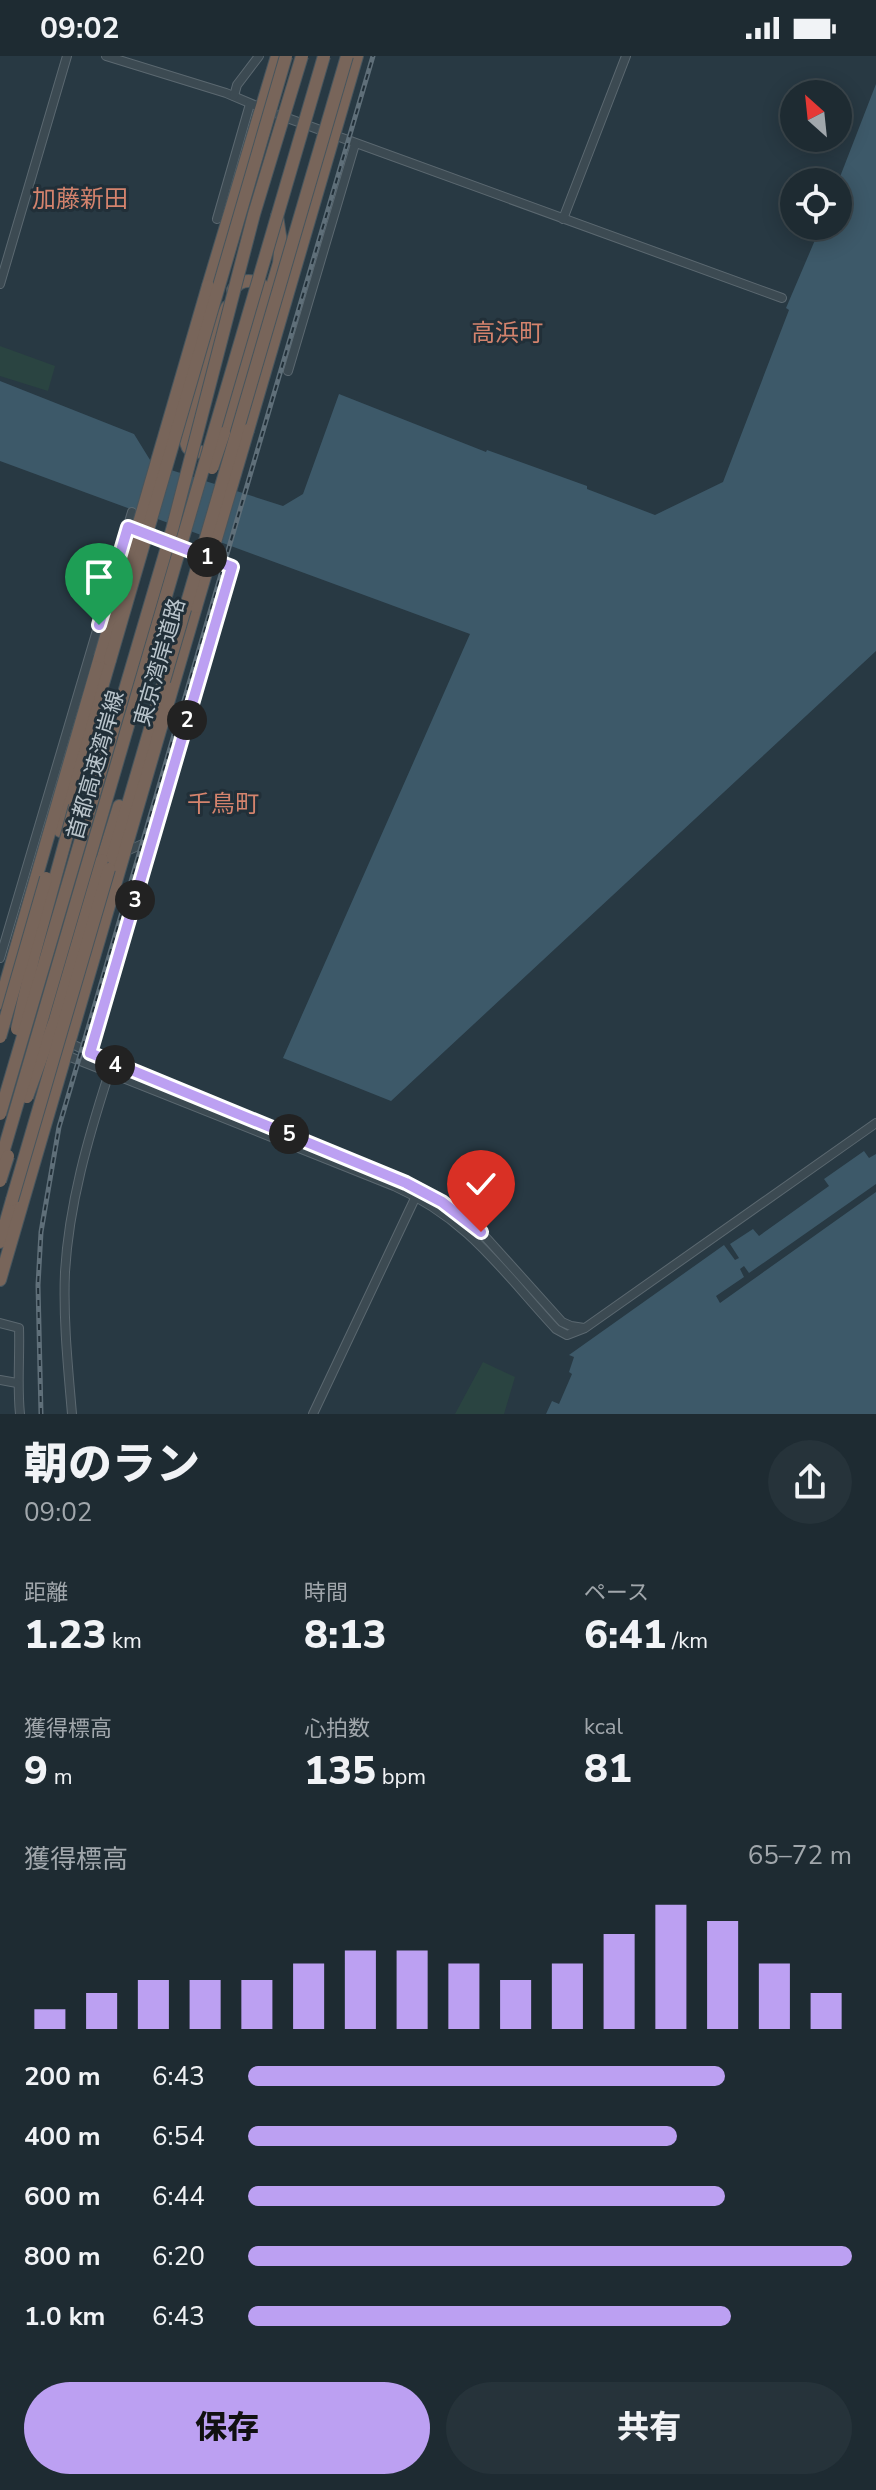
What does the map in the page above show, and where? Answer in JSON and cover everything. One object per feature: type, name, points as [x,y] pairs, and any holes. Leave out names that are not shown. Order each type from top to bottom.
[{"type":"highway","points":[[0,1003],[105,659],[256,106],[277,56]]},
{"type":"highway","points":[[14,1064],[16,1033],[75,806],[101,691],[105,659],[147,535],[286,56]]},
{"type":"highway","name":"首都高速湾岸線","points":[[0,1114],[180,500],[254,214],[302,56]]},
{"type":"highway","name":"首都高速湾岸線","points":[[0,1163],[324,56]]},
{"type":"highway","name":"東京湾岸道路","points":[[0,1280],[124,852],[192,585],[347,56]]},
{"type":"highway","name":"東京湾岸道路","points":[[105,864],[123,793],[134,779],[169,682],[248,430],[357,56]]},
{"type":"highway","points":[[181,545],[196,516],[224,433],[262,303],[265,289],[262,285],[251,280],[234,287],[218,325],[187,430],[186,444],[192,450],[218,455],[224,448],[279,263],[281,242],[277,214]]},
{"type":"highway","points":[[147,535],[149,514],[179,391]]},
{"type":"highway","points":[[192,585],[212,537],[248,430]]},
{"type":"highway","points":[[0,1037],[101,691]]},
{"type":"highway","points":[[0,1181],[105,864]]},
{"type":"highway","points":[[0,1242],[105,864]]},
{"type":"street","points":[[0,284],[4,256],[67,56]]},
{"type":"street","points":[[106,56],[234,96],[355,144],[782,298]]},
{"type":"street","points":[[234,96],[237,85],[259,56]]},
{"type":"street","points":[[563,219],[626,56]]},
{"type":"street","points":[[217,219],[256,106]]},
{"type":"street","points":[[288,371],[355,144]]},
{"type":"street","points":[[0,958],[132,512]]},
{"type":"street","points":[[90,1053],[232,567],[128,527]]},
{"type":"street","points":[[124,852],[152,840]]},
{"type":"street","points":[[0,1023],[11,1019],[109,1073],[157,1092],[310,1142],[460,1215],[481,1232],[563,1335],[571,1335],[585,1328],[876,1123]]},
{"type":"street","points":[[66,1048],[90,1053],[161,1083],[307,1152],[350,1164]]},
{"type":"street","points":[[72,1414],[65,1306],[68,1240],[81,1169],[109,1073]]},
{"type":"street","points":[[157,1092],[161,1083]]},
{"type":"street","points":[[307,1152],[310,1142]]},
{"type":"street","points":[[313,1414],[418,1194]]},
{"type":"street","points":[[0,1323],[19,1328],[21,1365],[17,1383],[20,1414]]},
{"type":"street","points":[[0,1380],[17,1383]]},
{"type":"green space","points":[[0,346],[55,366],[48,391],[0,376]]},
{"type":"green space","points":[[483,1362],[515,1377],[504,1414],[455,1414]]},
{"type":"water","points":[[876,84],[876,651],[391,1101],[283,1058],[470,634],[0,461],[0,381],[134,434],[155,468],[171,470],[283,506],[303,494],[339,394],[486,452],[587,486],[587,489],[655,515],[723,482],[789,310],[786,308],[815,240],[852,240],[852,168],[843,168]]},
{"type":"water","points":[[864,1151],[869,1158],[876,1154],[876,1414],[546,1414],[552,1401],[559,1404],[572,1374],[569,1372],[574,1357],[569,1355],[724,1245],[735,1260],[739,1258],[730,1244],[753,1229],[759,1236],[829,1186],[824,1179]]},
{"type":"pier","points":[[876,1184],[876,1192],[720,1303],[716,1296],[744,1277],[740,1269],[744,1266],[749,1273]]},
{"type":"railway","points":[[41,1414],[38,1285],[41,1232],[59,1127],[373,56]]},
{"type":"district","name":"加藤新田","points":[[80,199]]},
{"type":"district","name":"高浜町","points":[[507,333]]},
{"type":"district","name":"千鳥町","points":[[223,804]]},
{"type":"route","points":[[99,625],[128,527],[232,567],[90,1053],[406,1183],[442,1202],[481,1232]]}]
